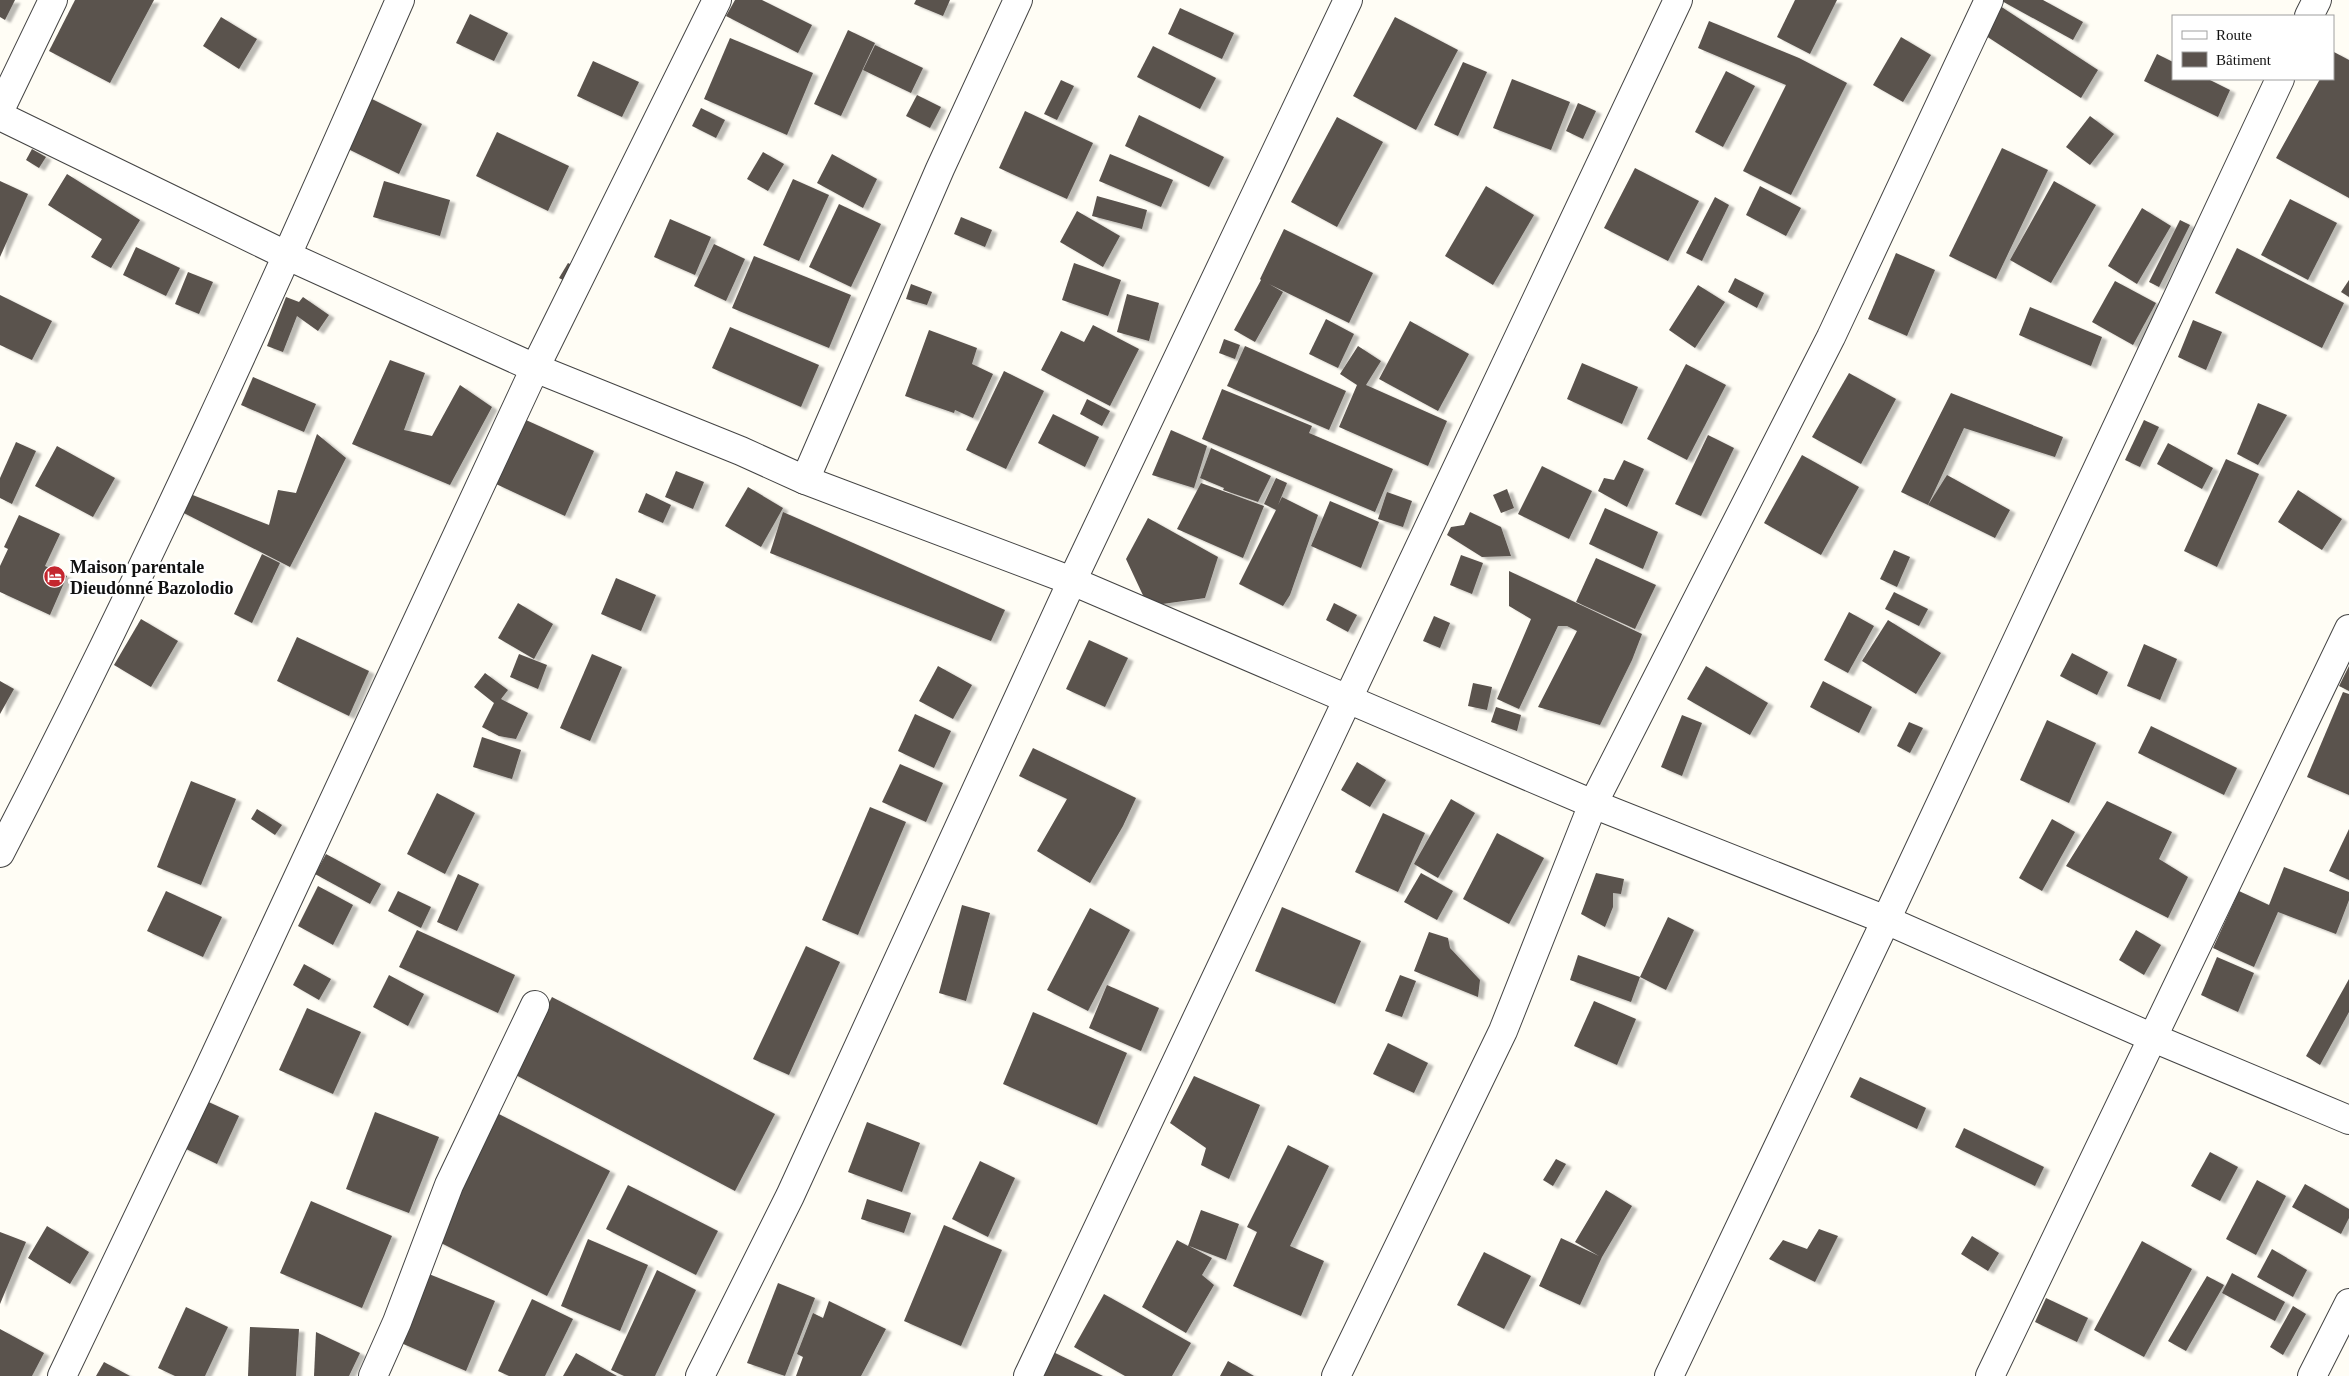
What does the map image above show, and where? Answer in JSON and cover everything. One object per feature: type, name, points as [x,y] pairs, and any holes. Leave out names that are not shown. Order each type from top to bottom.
[{"type":"street","points":[[0,110],[53,0]]},
{"type":"street","points":[[0,853],[78,702],[288,256],[400,0]]},
{"type":"street","points":[[62,1376],[206,1075],[535,368],[717,0]]},
{"type":"street","points":[[804,480],[940,169],[1018,0]]},
{"type":"street","points":[[700,1376],[790,1196],[1072,581],[1348,0]]},
{"type":"street","points":[[1028,1376],[1678,0]]},
{"type":"street","points":[[1336,1376],[1503,1031],[1593,804],[1831,337],[1989,0]]},
{"type":"street","points":[[2310,15],[2317,0]]},
{"type":"street","points":[[1669,1376],[1886,920],[2280,80]]},
{"type":"street","points":[[0,116],[288,256],[535,368],[741,451],[804,480],[1072,581],[1593,804],[1886,920],[2151,1037],[2349,1120]]},
{"type":"street","points":[[1990,1376],[2151,1037],[2349,629]]},
{"type":"street","points":[[373,1376],[397,1322],[449,1185],[535,1005]]},
{"type":"street","points":[[2312,1376],[2349,1303]]},
{"type":"building","points":[[0,0],[15,0],[5,20],[0,17]]},
{"type":"building","points":[[75,0],[154,0],[110,83],[49,51]]},
{"type":"building","points":[[735,0],[762,0],[812,25],[798,53],[726,16]]},
{"type":"building","points":[[916,0],[950,0],[943,16],[914,4]]},
{"type":"building","points":[[1795,0],[1837,0],[1810,54],[1777,37]]},
{"type":"building","points":[[2000,0],[2043,0],[2083,22],[2073,40]]},
{"type":"building","points":[[1997,4],[2098,70],[2081,98],[1980,32]]},
{"type":"building","points":[[1180,8],[1234,33],[1222,59],[1168,34]]},
{"type":"building","points":[[470,14],[508,33],[494,61],[456,43]]},
{"type":"building","points":[[221,17],[257,39],[239,69],[203,46]]},
{"type":"building","points":[[1395,17],[1458,50],[1416,130],[1353,96]]},
{"type":"building","points":[[1709,21],[1799,58],[1847,83],[1791,195],[1743,171],[1786,85],[1698,48]]},
{"type":"building","points":[[848,30],[875,43],[841,116],[814,104]]},
{"type":"building","points":[[1901,37],[1931,55],[1903,102],[1873,85]]},
{"type":"building","points":[[730,38],[813,73],[787,135],[704,99]]},
{"type":"building","points":[[875,45],[923,68],[911,93],[863,70]]},
{"type":"building","points":[[1153,46],[1216,78],[1200,109],[1137,77]]},
{"type":"building","points":[[2334,52],[2349,60],[2349,198],[2276,158],[2319,80],[2334,80]]},
{"type":"building","points":[[2157,54],[2172,62],[2172,80],[2210,80],[2230,90],[2218,117],[2144,81]]},
{"type":"building","points":[[593,61],[639,82],[622,117],[577,96]]},
{"type":"building","points":[[1463,62],[1487,72],[1458,136],[1434,125]]},
{"type":"building","points":[[1726,71],[1755,86],[1723,147],[1695,132]]},
{"type":"building","points":[[1512,79],[1570,102],[1551,150],[1493,128]]},
{"type":"building","points":[[1061,80],[1074,86],[1057,120],[1044,114]]},
{"type":"building","points":[[917,95],[941,107],[930,128],[906,116]]},
{"type":"building","points":[[368,97],[422,124],[399,174],[344,147]]},
{"type":"building","points":[[1578,103],[1596,111],[1583,139],[1566,131]]},
{"type":"building","points":[[701,108],[725,120],[716,138],[692,126]]},
{"type":"building","points":[[1025,111],[1093,143],[1067,199],[999,168]]},
{"type":"building","points":[[1139,115],[1224,157],[1209,187],[1125,146]]},
{"type":"building","points":[[2090,116],[2114,134],[2090,165],[2066,147]]},
{"type":"building","points":[[1337,117],[1383,142],[1337,227],[1291,202]]},
{"type":"building","points":[[497,132],[569,166],[548,211],[476,176]]},
{"type":"building","points":[[2002,148],[2048,170],[1996,279],[1949,256]]},
{"type":"building","points":[[32,149],[46,157],[39,168],[26,160]]},
{"type":"building","points":[[763,152],[784,164],[768,191],[747,179]]},
{"type":"building","points":[[832,154],[877,179],[863,208],[817,183]]},
{"type":"building","points":[[1110,154],[1173,180],[1161,207],[1099,181]]},
{"type":"building","points":[[1635,168],[1699,201],[1668,261],[1604,228]]},
{"type":"building","points":[[67,174],[140,220],[111,268],[91,257],[102,239],[48,205]]},
{"type":"building","points":[[793,179],[829,195],[799,261],[763,245]]},
{"type":"building","points":[[0,181],[28,194],[0,257]]},
{"type":"building","points":[[384,181],[450,200],[440,236],[373,217]]},
{"type":"building","points":[[2054,181],[2096,205],[2051,283],[2010,260]]},
{"type":"building","points":[[1486,186],[1534,215],[1493,285],[1445,256]]},
{"type":"building","points":[[1760,186],[1801,208],[1786,236],[1746,215]]},
{"type":"building","points":[[1097,196],[1147,210],[1142,229],[1092,216]]},
{"type":"building","points":[[1715,197],[1729,205],[1702,261],[1686,253]]},
{"type":"building","points":[[2290,199],[2337,223],[2308,280],[2261,255]]},
{"type":"building","points":[[839,204],[881,224],[851,287],[809,267]]},
{"type":"building","points":[[2142,208],[2171,226],[2137,284],[2108,266]]},
{"type":"building","points":[[1077,211],[1120,236],[1103,267],[1060,242]]},
{"type":"building","points":[[961,217],[992,230],[985,247],[954,234]]},
{"type":"building","points":[[670,219],[711,237],[695,275],[654,257]]},
{"type":"building","points":[[2180,220],[2190,225],[2159,287],[2149,282]]},
{"type":"building","points":[[1284,229],[1373,273],[1349,323],[1269,284],[1283,292],[1255,342],[1234,330],[1261,280]]},
{"type":"building","points":[[714,244],[745,259],[726,301],[694,286]]},
{"type":"building","points":[[136,247],[180,268],[166,296],[123,275]]},
{"type":"building","points":[[2237,248],[2344,303],[2322,348],[2215,293]]},
{"type":"building","points":[[1896,253],[1935,270],[1907,336],[1868,319]]},
{"type":"building","points":[[754,256],[851,295],[829,348],[732,308]]},
{"type":"building","points":[[568,263],[582,270],[573,285],[559,278]]},
{"type":"building","points":[[1074,263],[1121,280],[1108,316],[1062,300]]},
{"type":"building","points":[[188,272],[213,282],[199,314],[175,304]]},
{"type":"building","points":[[1735,278],[1764,293],[1757,308],[1728,292]]},
{"type":"building","points":[[2349,280],[2349,297],[2341,292]]},
{"type":"building","points":[[2115,281],[2156,303],[2133,345],[2092,322]]},
{"type":"building","points":[[911,284],[932,292],[927,305],[906,299]]},
{"type":"building","points":[[1698,285],[1725,302],[1695,348],[1669,330]]},
{"type":"building","points":[[1127,294],[1159,303],[1149,341],[1117,332]]},
{"type":"building","points":[[0,295],[52,321],[32,360],[0,345]]},
{"type":"building","points":[[286,297],[299,302],[303,297],[329,315],[318,331],[297,316],[283,352],[267,346]]},
{"type":"building","points":[[2030,307],[2102,337],[2091,366],[2019,335]]},
{"type":"building","points":[[1326,319],[1354,334],[1338,368],[1309,354]]},
{"type":"building","points":[[2193,320],[2222,332],[2206,370],[2178,357]]},
{"type":"building","points":[[1410,321],[1469,354],[1438,411],[1379,379]]},
{"type":"building","points":[[1093,325],[1139,349],[1110,406],[1041,370],[1061,331],[1084,342]]},
{"type":"building","points":[[730,327],[819,365],[801,407],[712,368]]},
{"type":"building","points":[[929,330],[977,348],[972,364],[993,374],[973,418],[955,410],[954,413],[905,396]]},
{"type":"building","points":[[1224,339],[1240,345],[1235,359],[1219,353]]},
{"type":"building","points":[[1245,346],[1346,391],[1329,430],[1227,386]]},
{"type":"building","points":[[1358,346],[1381,361],[1366,385],[1447,421],[1428,466],[1339,427],[1357,385],[1340,374]]},
{"type":"building","points":[[390,360],[425,373],[404,430],[432,436],[460,385],[492,407],[450,485],[352,444]]},
{"type":"building","points":[[1582,363],[1638,387],[1622,424],[1567,399]]},
{"type":"building","points":[[1686,364],[1726,385],[1687,460],[1647,439]]},
{"type":"building","points":[[1004,371],[1044,391],[1006,469],[966,450]]},
{"type":"building","points":[[1849,373],[1896,399],[1861,464],[1812,437]]},
{"type":"building","points":[[253,377],[316,404],[304,432],[241,405]]},
{"type":"building","points":[[1222,389],[1312,426],[1309,433],[1393,469],[1375,512],[1202,439]]},
{"type":"building","points":[[1951,393],[2063,437],[2055,457],[1964,428],[1928,505],[1901,492]]},
{"type":"building","points":[[1087,399],[1110,411],[1102,426],[1080,414]]},
{"type":"building","points":[[2258,403],[2287,415],[2258,465],[2237,454]]},
{"type":"building","points":[[1053,414],[1099,437],[1085,467],[1038,443]]},
{"type":"building","points":[[526,420],[594,451],[565,516],[496,484]]},
{"type":"building","points":[[2144,420],[2159,427],[2140,467],[2125,460]]},
{"type":"building","points":[[1171,430],[1207,446],[1194,488],[1152,475]]},
{"type":"building","points":[[317,434],[346,458],[290,567],[174,508],[185,492],[269,525],[278,490],[296,493]]},
{"type":"building","points":[[1708,435],[1734,448],[1701,516],[1675,504]]},
{"type":"building","points":[[16,442],[36,451],[12,504],[0,498],[0,478]]},
{"type":"building","points":[[2168,443],[2213,468],[2202,489],[2157,464]]},
{"type":"building","points":[[57,446],[115,478],[93,517],[35,486]]},
{"type":"building","points":[[1211,448],[1271,476],[1258,502],[1223,490],[1224,488],[1200,478]]},
{"type":"building","points":[[1802,455],[1859,487],[1821,555],[1764,523]]},
{"type":"building","points":[[2226,459],[2259,474],[2217,567],[2184,551]]},
{"type":"building","points":[[1624,460],[1644,469],[1627,507],[1598,491],[1604,478],[1614,480]]},
{"type":"building","points":[[1542,466],[1592,491],[1569,539],[1518,514]]},
{"type":"building","points":[[676,471],[704,482],[693,509],[665,497]]},
{"type":"building","points":[[1947,475],[2010,510],[1995,538],[1928,505]]},
{"type":"building","points":[[1276,478],[1287,483],[1278,505],[1282,497],[1318,515],[1290,595],[1283,606],[1239,584],[1276,510],[1264,504]]},
{"type":"building","points":[[1201,483],[1264,506],[1243,558],[1177,529]]},
{"type":"building","points":[[748,487],[783,508],[761,547],[725,526]]},
{"type":"building","points":[[1507,489],[1514,508],[1501,513],[1493,495]]},
{"type":"building","points":[[2298,490],[2342,519],[2322,550],[2278,522]]},
{"type":"building","points":[[1387,492],[1412,501],[1403,527],[1378,519]]},
{"type":"building","points":[[646,493],[671,505],[663,523],[638,512]]},
{"type":"building","points":[[1330,501],[1379,522],[1361,568],[1311,546]]},
{"type":"building","points":[[1605,508],[1658,532],[1643,569],[1589,544]]},
{"type":"building","points":[[783,512],[1005,610],[991,641],[770,553]]},
{"type":"building","points":[[1470,512],[1501,527],[1511,556],[1482,557],[1447,535],[1451,527],[1464,525]]},
{"type":"building","points":[[19,515],[60,534],[45,566],[67,576],[50,615],[0,592],[0,566],[8,549],[4,547]]},
{"type":"building","points":[[1148,518],[1218,557],[1205,598],[1148,606],[1126,559]]},
{"type":"building","points":[[1894,550],[1910,557],[1897,587],[1880,579]]},
{"type":"building","points":[[262,554],[280,563],[252,623],[234,614]]},
{"type":"building","points":[[1461,555],[1483,563],[1472,594],[1450,585]]},
{"type":"building","points":[[1596,558],[1656,585],[1635,629],[1576,602]]},
{"type":"building","points":[[1509,571],[1642,634],[1632,660],[1600,725],[1538,707],[1577,631],[1567,626],[1558,626],[1519,709],[1497,699],[1531,619],[1509,606]]},
{"type":"building","points":[[616,578],[656,595],[641,631],[601,614]]},
{"type":"building","points":[[1894,592],[1928,609],[1919,626],[1885,609]]},
{"type":"building","points":[[518,603],[553,624],[534,659],[498,638]]},
{"type":"building","points":[[1334,603],[1357,615],[1348,632],[1326,620]]},
{"type":"building","points":[[1849,612],[1874,626],[1848,673],[1824,660]]},
{"type":"building","points":[[1434,616],[1450,623],[1440,648],[1423,641]]},
{"type":"building","points":[[141,619],[178,641],[151,687],[114,665]]},
{"type":"building","points":[[1888,620],[1941,653],[1916,694],[1862,661]]},
{"type":"building","points":[[297,637],[369,671],[349,716],[277,681]]},
{"type":"building","points":[[1089,640],[1128,658],[1105,707],[1066,689]]},
{"type":"building","points":[[2144,644],[2177,659],[2160,700],[2127,686]]},
{"type":"building","points":[[2072,653],[2108,672],[2097,695],[2060,676]]},
{"type":"building","points":[[519,654],[547,665],[538,689],[510,677]]},
{"type":"building","points":[[592,654],[622,667],[590,741],[560,728]]},
{"type":"building","points":[[938,666],[972,685],[953,719],[919,701]]},
{"type":"building","points":[[1706,666],[1768,703],[1750,735],[1687,699]]},
{"type":"building","points":[[2349,666],[2349,691],[2339,686]]},
{"type":"building","points":[[485,673],[508,690],[501,699],[528,713],[516,739],[499,736],[482,727],[494,703],[474,687]]},
{"type":"building","points":[[0,681],[14,689],[0,714]]},
{"type":"building","points":[[1823,681],[1872,707],[1859,733],[1810,707]]},
{"type":"building","points":[[1473,683],[1492,687],[1487,710],[1468,706]]},
{"type":"building","points":[[2343,692],[2349,694],[2349,795],[2307,777]]},
{"type":"building","points":[[1496,707],[1521,715],[1517,731],[1491,722]]},
{"type":"building","points":[[915,714],[951,731],[934,768],[898,751]]},
{"type":"building","points":[[1682,715],[1702,723],[1682,776],[1661,767]]},
{"type":"building","points":[[2047,720],[2096,743],[2069,803],[2020,780]]},
{"type":"building","points":[[1909,722],[1923,728],[1910,753],[1897,746]]},
{"type":"building","points":[[2151,726],[2237,768],[2224,795],[2138,753]]},
{"type":"building","points":[[482,737],[521,750],[512,779],[473,767]]},
{"type":"building","points":[[1033,748],[1136,798],[1123,826],[1090,883],[1037,851],[1067,799],[1019,776]]},
{"type":"building","points":[[1357,762],[1386,780],[1370,807],[1341,790]]},
{"type":"building","points":[[900,764],[943,783],[926,822],[882,802]]},
{"type":"building","points":[[191,781],[236,799],[201,885],[157,867]]},
{"type":"building","points":[[437,793],[475,813],[445,874],[407,854]]},
{"type":"building","points":[[1451,799],[1475,813],[1438,878],[1414,864]]},
{"type":"building","points":[[2107,801],[2172,832],[2159,859],[2188,877],[2168,918],[2066,866]]},
{"type":"building","points":[[870,807],[906,822],[858,935],[822,920]]},
{"type":"building","points":[[257,809],[282,825],[275,835],[251,819]]},
{"type":"building","points":[[1383,813],[1425,833],[1398,892],[1355,872]]},
{"type":"building","points":[[2052,819],[2075,832],[2042,891],[2019,878]]},
{"type":"building","points":[[2349,829],[2349,880],[2329,871]]},
{"type":"building","points":[[1497,833],[1544,858],[1509,924],[1463,899]]},
{"type":"building","points":[[326,854],[381,884],[370,904],[315,874]]},
{"type":"building","points":[[2284,867],[2349,892],[2349,900],[2336,934],[2278,912],[2254,967],[2213,948],[2239,891],[2269,905]]},
{"type":"building","points":[[1421,873],[1453,891],[1437,920],[1404,902]]},
{"type":"building","points":[[1596,873],[1624,879],[1621,894],[1613,893],[1613,907],[1605,927],[1581,914]]},
{"type":"building","points":[[458,874],[479,884],[457,931],[437,922]]},
{"type":"building","points":[[318,886],[353,905],[333,945],[298,926]]},
{"type":"building","points":[[166,891],[222,917],[203,957],[147,931]]},
{"type":"building","points":[[398,891],[431,907],[421,928],[388,911]]},
{"type":"building","points":[[962,905],[990,913],[966,1001],[939,993]]},
{"type":"building","points":[[1282,907],[1361,941],[1335,1004],[1255,971]]},
{"type":"building","points":[[1090,908],[1130,930],[1088,1011],[1047,990]]},
{"type":"building","points":[[1668,917],[1694,930],[1666,990],[1640,977]]},
{"type":"building","points":[[417,930],[515,975],[498,1013],[399,967]]},
{"type":"building","points":[[2136,930],[2161,945],[2144,975],[2119,960]]},
{"type":"building","points":[[1429,932],[1448,938],[1450,948],[1480,980],[1478,997],[1414,971]]},
{"type":"building","points":[[806,946],[840,962],[789,1075],[753,1059]]},
{"type":"building","points":[[1578,955],[1640,977],[1631,1002],[1570,980]]},
{"type":"building","points":[[2217,957],[2254,973],[2238,1012],[2201,995]]},
{"type":"building","points":[[304,964],[331,979],[319,1000],[293,985]]},
{"type":"building","points":[[389,975],[424,994],[408,1026],[373,1007]]},
{"type":"building","points":[[1400,975],[1416,981],[1402,1017],[1385,1011]]},
{"type":"building","points":[[2349,979],[2349,1012],[2320,1065],[2306,1056]]},
{"type":"building","points":[[1107,985],[1159,1008],[1141,1051],[1089,1028]]},
{"type":"building","points":[[552,997],[775,1114],[735,1191],[512,1073]]},
{"type":"building","points":[[1594,1001],[1636,1019],[1617,1065],[1574,1046]]},
{"type":"building","points":[[307,1008],[361,1032],[333,1094],[279,1070]]},
{"type":"building","points":[[1033,1012],[1127,1053],[1097,1125],[1003,1084]]},
{"type":"building","points":[[1388,1043],[1428,1063],[1414,1093],[1373,1074]]},
{"type":"building","points":[[1194,1076],[1260,1105],[1229,1179],[1201,1165],[1206,1148],[1170,1123]]},
{"type":"building","points":[[1860,1077],[1926,1108],[1917,1129],[1850,1097]]},
{"type":"building","points":[[200,1098],[239,1116],[217,1164],[178,1145]]},
{"type":"building","points":[[375,1112],[439,1137],[409,1213],[346,1189]]},
{"type":"building","points":[[497,1113],[610,1171],[547,1296],[433,1239]]},
{"type":"building","points":[[867,1122],[920,1143],[902,1192],[848,1172]]},
{"type":"building","points":[[1964,1128],[2044,1167],[2035,1186],[1955,1147]]},
{"type":"building","points":[[1288,1145],[1329,1166],[1290,1246],[1324,1261],[1301,1316],[1233,1286],[1257,1232],[1247,1227]]},
{"type":"building","points":[[2210,1152],[2238,1167],[2220,1201],[2191,1186]]},
{"type":"building","points":[[1556,1159],[1566,1164],[1553,1186],[1543,1180]]},
{"type":"building","points":[[980,1161],[1015,1178],[988,1237],[952,1219]]},
{"type":"building","points":[[2257,1180],[2286,1196],[2256,1255],[2226,1239]]},
{"type":"building","points":[[2305,1184],[2349,1209],[2349,1218],[2341,1234],[2292,1207]]},
{"type":"building","points":[[628,1185],[718,1231],[696,1275],[606,1229]]},
{"type":"building","points":[[1606,1190],[1632,1206],[1602,1257],[1580,1305],[1539,1286],[1561,1238],[1599,1256],[1575,1242]]},
{"type":"building","points":[[867,1199],[911,1213],[904,1233],[861,1219]]},
{"type":"building","points":[[311,1201],[392,1236],[362,1308],[280,1273]]},
{"type":"building","points":[[1201,1210],[1239,1224],[1226,1260],[1189,1246],[1212,1258],[1202,1275],[1214,1285],[1186,1333],[1142,1307],[1177,1240],[1188,1246]]},
{"type":"building","points":[[944,1225],[1002,1250],[961,1346],[904,1321]]},
{"type":"building","points":[[47,1226],[89,1252],[70,1284],[28,1258]]},
{"type":"building","points":[[1819,1229],[1838,1236],[1815,1282],[1769,1259],[1783,1240],[1807,1249]]},
{"type":"building","points":[[0,1232],[26,1242],[0,1304]]},
{"type":"building","points":[[1972,1236],[1999,1253],[1988,1271],[1961,1254]]},
{"type":"building","points":[[588,1239],[648,1265],[620,1331],[561,1306]]},
{"type":"building","points":[[2142,1241],[2192,1269],[2144,1357],[2094,1330]]},
{"type":"building","points":[[2272,1249],[2307,1270],[2293,1297],[2257,1277]]},
{"type":"building","points":[[1484,1252],[1531,1276],[1504,1329],[1457,1305]]},
{"type":"building","points":[[657,1270],[696,1290],[655,1376],[624,1376],[611,1370]]},
{"type":"building","points":[[2232,1273],[2285,1302],[2275,1321],[2222,1293]]},
{"type":"building","points":[[429,1274],[495,1301],[466,1371],[401,1343]]},
{"type":"building","points":[[2207,1276],[2224,1285],[2186,1351],[2168,1341]]},
{"type":"building","points":[[778,1283],[815,1298],[785,1376],[747,1363]]},
{"type":"building","points":[[1104,1294],[1191,1343],[1172,1376],[1125,1376],[1074,1347]]},
{"type":"building","points":[[2046,1298],[2088,1318],[2077,1342],[2035,1322]]},
{"type":"building","points":[[532,1299],[573,1319],[545,1376],[509,1376],[498,1371]]},
{"type":"building","points":[[829,1301],[886,1329],[861,1376],[796,1376],[803,1357],[797,1354],[813,1313],[823,1318]]},
{"type":"building","points":[[2293,1306],[2306,1314],[2283,1355],[2270,1347]]},
{"type":"building","points":[[186,1307],[228,1327],[205,1376],[175,1376],[158,1368]]},
{"type":"building","points":[[250,1327],[299,1329],[296,1376],[248,1376]]},
{"type":"building","points":[[0,1329],[44,1353],[32,1376],[0,1376]]},
{"type":"building","points":[[316,1332],[360,1353],[349,1376],[314,1376]]},
{"type":"building","points":[[1051,1351],[1103,1376],[1039,1376]]},
{"type":"building","points":[[576,1353],[617,1376],[563,1376]]},
{"type":"building","points":[[1228,1361],[1254,1376],[1220,1376]]},
{"type":"building","points":[[104,1362],[130,1376],[96,1376]]},
{"type":"place","name":"Maison parentale Dieudonné Bazolodio","points":[[54,577]]}]
